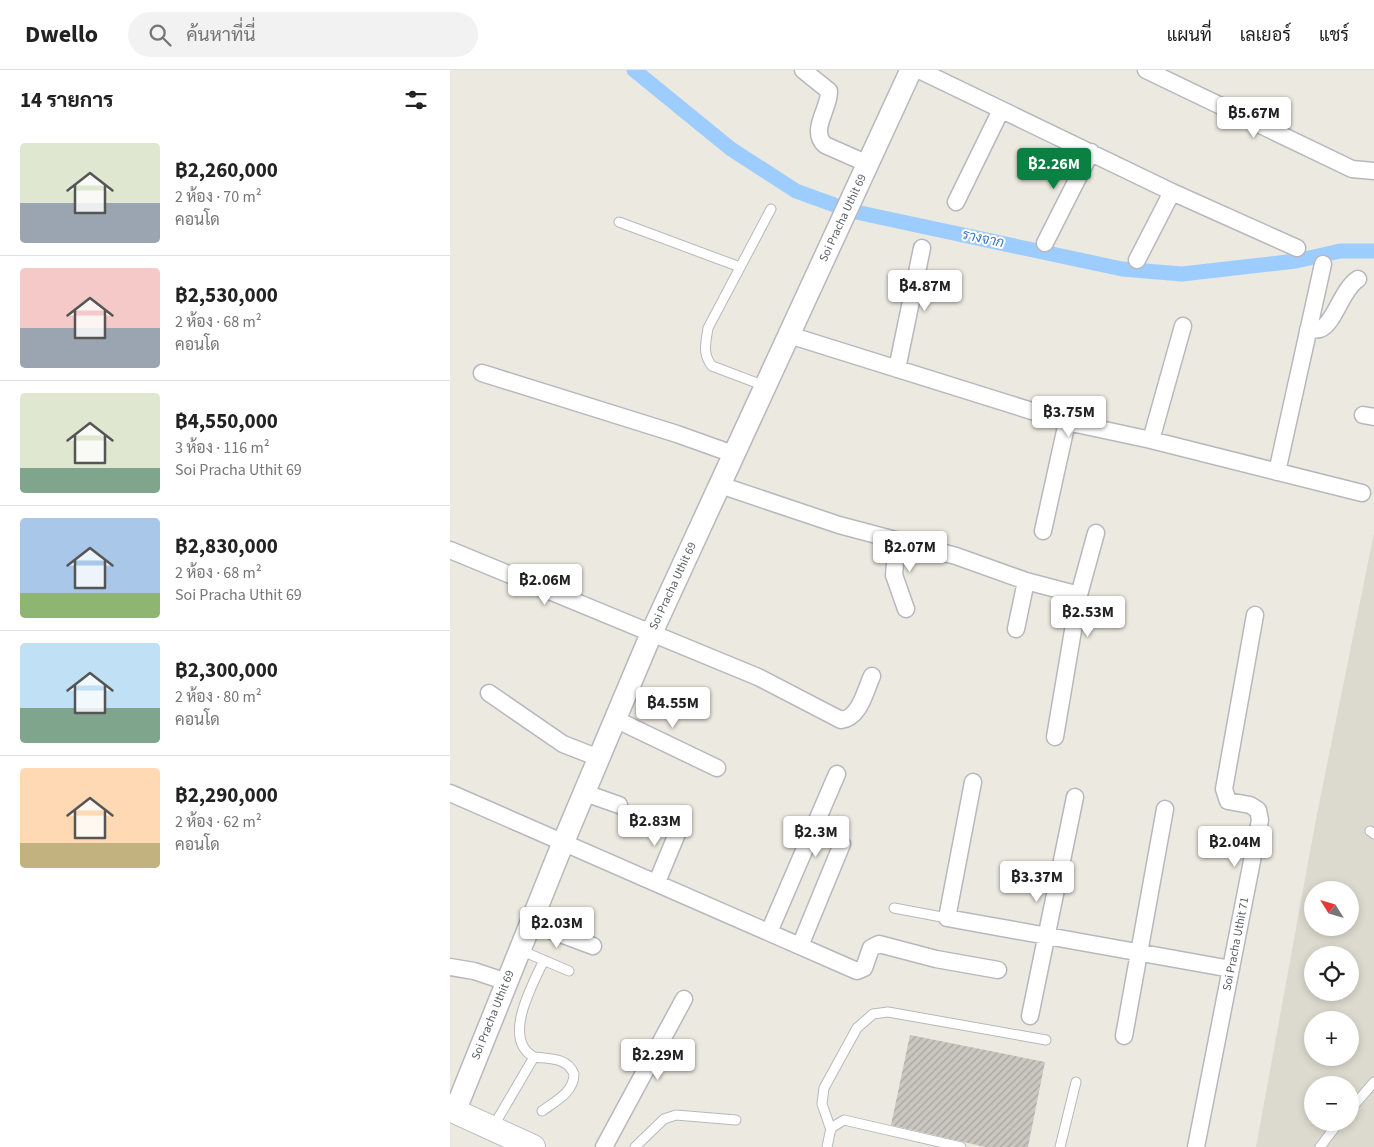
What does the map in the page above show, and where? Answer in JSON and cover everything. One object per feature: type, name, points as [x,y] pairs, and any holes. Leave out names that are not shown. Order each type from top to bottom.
[{"type":"main road","points":[[453,1110],[533,1147]]},
{"type":"street","points":[[803,70],[829,91],[830,98],[818,134],[820,140],[825,145],[868,164]]},
{"type":"street","name":"Soi Pracha Uthit 69","points":[[453,1110],[652,632],[911,70]]},
{"type":"street","points":[[919,70],[1172,192],[1297,248]]},
{"type":"street","points":[[1146,70],[1352,169],[1374,171]]},
{"type":"street","points":[[956,202],[1001,110]]},
{"type":"street","points":[[1045,243],[1091,152]]},
{"type":"street","points":[[1137,260],[1172,192]]},
{"type":"street","points":[[898,369],[922,248]]},
{"type":"street","points":[[1277,472],[1323,264]]},
{"type":"street","points":[[1308,330],[1321,329],[1345,291],[1358,278]]},
{"type":"street","points":[[1151,440],[1183,326]]},
{"type":"street","points":[[789,335],[1067,422],[1151,440],[1362,493]]},
{"type":"street","points":[[482,373],[677,434],[733,454]]},
{"type":"street","points":[[1043,531],[1067,422]]},
{"type":"street","points":[[720,485],[839,525],[956,556],[1026,581],[1079,595]]},
{"type":"street","points":[[1055,737],[1079,595],[1096,533]]},
{"type":"street","points":[[897,540],[894,576],[906,609]]},
{"type":"street","points":[[450,550],[758,677],[841,720],[849,719],[856,712],[872,676]]},
{"type":"street","points":[[1016,629],[1026,581]]},
{"type":"street","name":"Soi Pracha Uthit 71","points":[[1196,1147],[1260,820],[1258,810],[1250,806],[1228,801],[1224,789],[1255,615]]},
{"type":"street","points":[[489,693],[563,744],[599,758]]},
{"type":"street","points":[[615,719],[717,768]]},
{"type":"street","points":[[769,932],[837,774]]},
{"type":"street","points":[[972,782],[947,918],[1231,969]]},
{"type":"street","points":[[450,793],[857,971],[864,968],[871,948],[879,944],[936,959],[998,970]]},
{"type":"street","points":[[585,793],[619,805]]},
{"type":"street","points":[[1030,1016],[1075,797]]},
{"type":"street","points":[[1124,1036],[1165,809]]},
{"type":"street","points":[[657,882],[681,824]]},
{"type":"street","points":[[800,946],[842,844]]},
{"type":"street","points":[[531,923],[593,946]]},
{"type":"street","points":[[450,967],[474,971],[507,982]]},
{"type":"street","points":[[604,1147],[684,1000]]},
{"type":"lane","points":[[766,386],[712,366],[706,359],[705,348],[708,328],[771,210]]},
{"type":"lane","points":[[619,222],[740,267]]},
{"type":"lane","points":[[894,908],[947,918]]},
{"type":"lane","points":[[520,950],[569,971]]},
{"type":"lane","points":[[542,1111],[566,1094],[571,1087],[574,1074],[572,1068],[559,1060],[534,1057],[524,1048],[520,1030],[522,1012],[544,960]]},
{"type":"lane","points":[[831,1130],[822,1104],[824,1088],[857,1028],[873,1014],[888,1012],[1046,1040]]},
{"type":"lane","points":[[493,1127],[534,1057]]},
{"type":"lane","points":[[1069,1147],[1061,1144],[1076,1082]]},
{"type":"lane","points":[[1359,1100],[1374,1082]]},
{"type":"lane","points":[[636,1147],[664,1119],[676,1114],[736,1120]]},
{"type":"lane","points":[[827,1147],[834,1125],[844,1120],[961,1147]]},
{"type":"lane","points":[[1320,1147],[1332,1131]]},
{"type":"shaded area","points":[[1374,533],[1374,1147],[1256,1147],[1304,885],[1304,936],[1359,936],[1359,881],[1305,881]]},
{"type":"building","points":[[910,1035],[1045,1062],[1028,1147],[985,1147],[891,1125]]},
{"type":"waterway","name":"รางจาก","points":[[634,70],[731,149],[796,191],[851,211],[1122,269],[1182,274],[1296,261],[1340,251],[1374,251]]}]
